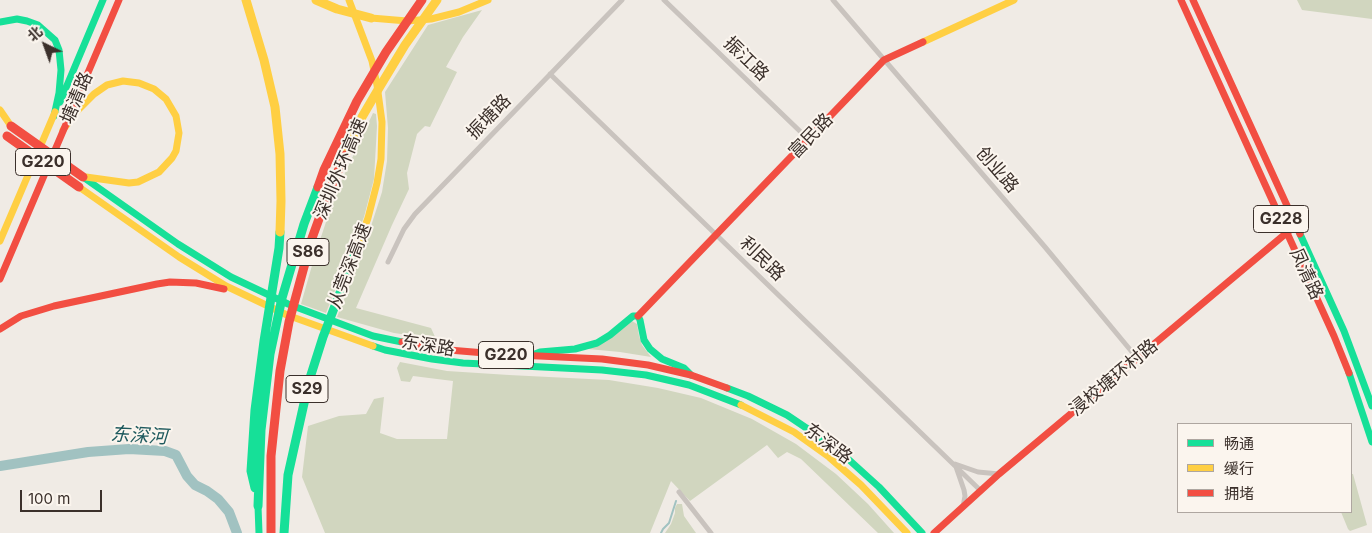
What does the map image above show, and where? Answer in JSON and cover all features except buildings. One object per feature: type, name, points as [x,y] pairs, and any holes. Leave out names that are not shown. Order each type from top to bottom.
[{"type":"main road","name":"塘清路","points":[[0,241],[103,0]]},
{"type":"main road","name":"塘清路","points":[[0,279],[119,0]]},
{"type":"main road","points":[[246,0],[264,60],[273,99],[278,130],[281,177],[279,248],[262,356],[253,435],[251,471],[258,506]]},
{"type":"main road","points":[[316,0],[337,9],[370,18],[420,20],[442,17],[488,0]]},
{"type":"main road","name":"从莞深高速","points":[[284,533],[288,474],[309,382],[329,320],[370,212],[381,159],[382,122],[372,61],[349,0]]},
{"type":"main road","name":"深圳外环高速","points":[[259,533],[258,506],[261,430],[270,354],[282,298],[304,224],[324,170],[357,101],[386,52],[422,0]]},
{"type":"main road","name":"深圳外环高速","points":[[271,533],[271,456],[278,388],[289,322],[309,249],[328,194],[362,117],[406,45],[437,0]]},
{"type":"main road","name":"富民路","points":[[529,356],[540,352],[575,349],[597,343],[633,316],[638,316],[884,60],[1014,0]]},
{"type":"main road","name":"凤清路","points":[[1181,0],[1344,357],[1372,442]]},
{"type":"main road","name":"凤清路","points":[[1193,0],[1353,352],[1372,406]]},
{"type":"main road","points":[[0,22],[17,19],[27,21],[38,25],[55,40],[59,50],[61,70],[54,116]]},
{"type":"main road","points":[[63,130],[77,111],[94,94],[107,86],[123,81],[139,83],[154,89],[166,99],[176,116],[179,133],[176,151],[159,172],[138,182],[129,183],[83,177]]},
{"type":"main road","points":[[0,110],[11,126]]},
{"type":"main road","name":"东深路","points":[[0,118],[178,244],[231,277],[270,296],[329,320],[373,336],[418,346],[465,352],[617,360],[663,368],[721,385],[761,402],[787,415],[818,435],[858,467],[921,531]]},
{"type":"main road","name":"东深路","points":[[3,134],[211,278],[287,315],[386,350],[432,359],[471,364],[616,371],[689,385],[769,418],[794,432],[817,448],[861,485],[907,533]]},
{"type":"main road","name":"浸校塘环村路","points":[[934,533],[999,474],[1296,225]]},
{"type":"main road","points":[[0,329],[21,316],[48,308],[170,282],[196,283],[241,294]]},
{"type":"main road","points":[[638,316],[644,340],[650,349],[662,359],[684,368],[691,375]]},
{"type":"street","name":"振塘路","points":[[388,262],[404,229],[415,214],[622,0]]},
{"type":"street","name":"振江路","points":[[664,0],[808,139]]},
{"type":"street","name":"创业路","points":[[834,0],[1137,358]]},
{"type":"street","name":"利民路","points":[[550,74],[981,491]]},
{"type":"street","name":"利民路","points":[[954,464],[978,472],[999,474]]},
{"type":"street","name":"利民路","points":[[954,464],[964,489],[963,507]]},
{"type":"street","points":[[679,492],[711,533]]},
{"type":"green space","points":[[1297,0],[1372,0],[1372,19],[1302,10]]},
{"type":"green space","points":[[482,10],[463,37],[446,67],[457,72],[430,127],[425,126],[417,134],[407,173],[409,189],[356,308],[431,328],[436,339],[394,333],[337,317],[362,254],[382,192],[387,161],[388,128],[385,92],[428,25]]},
{"type":"green space","points":[[373,113],[376,114],[377,126],[374,179],[364,217],[326,313],[301,304],[331,207]]},
{"type":"green space","points":[[632,321],[637,324],[642,345],[651,357],[588,349]]},
{"type":"green space","points":[[400,362],[447,371],[609,380],[658,388],[701,398],[752,419],[796,444],[836,474],[868,504],[894,533],[878,533],[801,459],[787,452],[778,458],[767,445],[690,501],[671,481],[650,533],[325,533],[302,477],[308,426],[339,416],[366,414],[374,399],[384,397],[380,433],[397,439],[447,439],[453,381],[413,376],[410,382],[401,381],[397,368]]},
{"type":"green space","points":[[1353,474],[1367,525],[1350,531],[1341,513],[1352,513]]},
{"type":"green space","points":[[677,504],[682,504],[684,516],[696,533],[665,533],[671,524]]},
{"type":"waterway","name":"东深河","points":[[0,466],[88,452],[129,449],[165,451],[176,455],[187,476],[195,485],[218,499],[229,512],[237,533]]},
{"type":"waterway","points":[[661,533],[669,523],[676,501]]},
{"type":"traffic: fast","points":[[60,102],[103,0]]},
{"type":"traffic: fast","points":[[0,22],[17,19],[27,21],[38,25],[55,40],[59,50],[61,70],[54,116]]},
{"type":"traffic: fast","points":[[83,177],[178,244],[231,277],[288,304],[373,336],[402,342]]},
{"type":"traffic: fast","points":[[258,506],[261,430],[270,354],[282,298],[304,224],[318,187]]},
{"type":"traffic: fast","points":[[255,488],[251,471],[255,410],[280,232]]},
{"type":"traffic: fast","points":[[1300,234],[1344,331],[1372,406]]},
{"type":"traffic: fast","points":[[284,533],[288,475],[309,381],[323,337],[356,251]]},
{"type":"traffic: fast","points":[[535,354],[575,349],[597,343],[633,316],[638,316],[644,340],[650,349],[662,359],[684,368],[691,375]]},
{"type":"traffic: fast","points":[[373,346],[432,359],[463,363],[602,370],[646,375],[689,385],[741,405]]},
{"type":"traffic: fast","points":[[1349,373],[1372,442]]},
{"type":"traffic: fast","points":[[727,388],[787,415],[836,448],[879,487],[922,533]]},
{"type":"traffic: fast","points":[[258,506],[259,533]]},
{"type":"traffic: slow","points":[[246,0],[264,60],[275,107],[280,154],[280,232]]},
{"type":"traffic: slow","points":[[316,0],[337,9],[371,18]]},
{"type":"traffic: slow","points":[[349,0],[372,61],[382,122],[381,159],[377,183],[368,218],[356,251]]},
{"type":"traffic: slow","points":[[345,155],[362,117],[379,88],[405,45],[437,0]]},
{"type":"traffic: slow","points":[[371,18],[407,21],[431,19],[459,12],[488,0]]},
{"type":"traffic: slow","points":[[923,42],[1014,0]]},
{"type":"traffic: slow","points":[[63,130],[77,111],[94,94],[107,85],[123,81],[139,83],[154,89],[166,99],[176,116],[179,133],[176,151],[159,172],[138,182],[129,183],[86,177]]},
{"type":"traffic: slow","points":[[0,110],[11,126]]},
{"type":"traffic: slow","points":[[0,241],[55,112]]},
{"type":"traffic: slow","points":[[79,187],[179,257],[226,286],[287,315],[373,346]]},
{"type":"traffic: slow","points":[[741,405],[794,432],[829,457],[861,485],[907,533]]},
{"type":"traffic: jam","points":[[0,279],[119,0]]},
{"type":"traffic: jam","points":[[318,187],[324,170],[357,101],[386,52],[422,0]]},
{"type":"traffic: jam","points":[[1181,0],[1334,336],[1349,373]]},
{"type":"traffic: jam","points":[[1193,0],[1300,234]]},
{"type":"traffic: jam","points":[[638,316],[884,60],[923,42]]},
{"type":"traffic: jam","points":[[11,126],[83,177]]},
{"type":"traffic: jam","points":[[7,136],[79,187]]},
{"type":"traffic: jam","points":[[271,533],[271,456],[280,371],[289,322],[311,241],[345,155]]},
{"type":"traffic: jam","points":[[934,533],[999,474],[1296,225]]},
{"type":"traffic: jam","points":[[0,329],[21,316],[54,306],[157,284],[170,282],[196,283],[224,289]]},
{"type":"traffic: jam","points":[[402,342],[449,350],[602,359],[648,365],[691,375],[727,388]]}]
